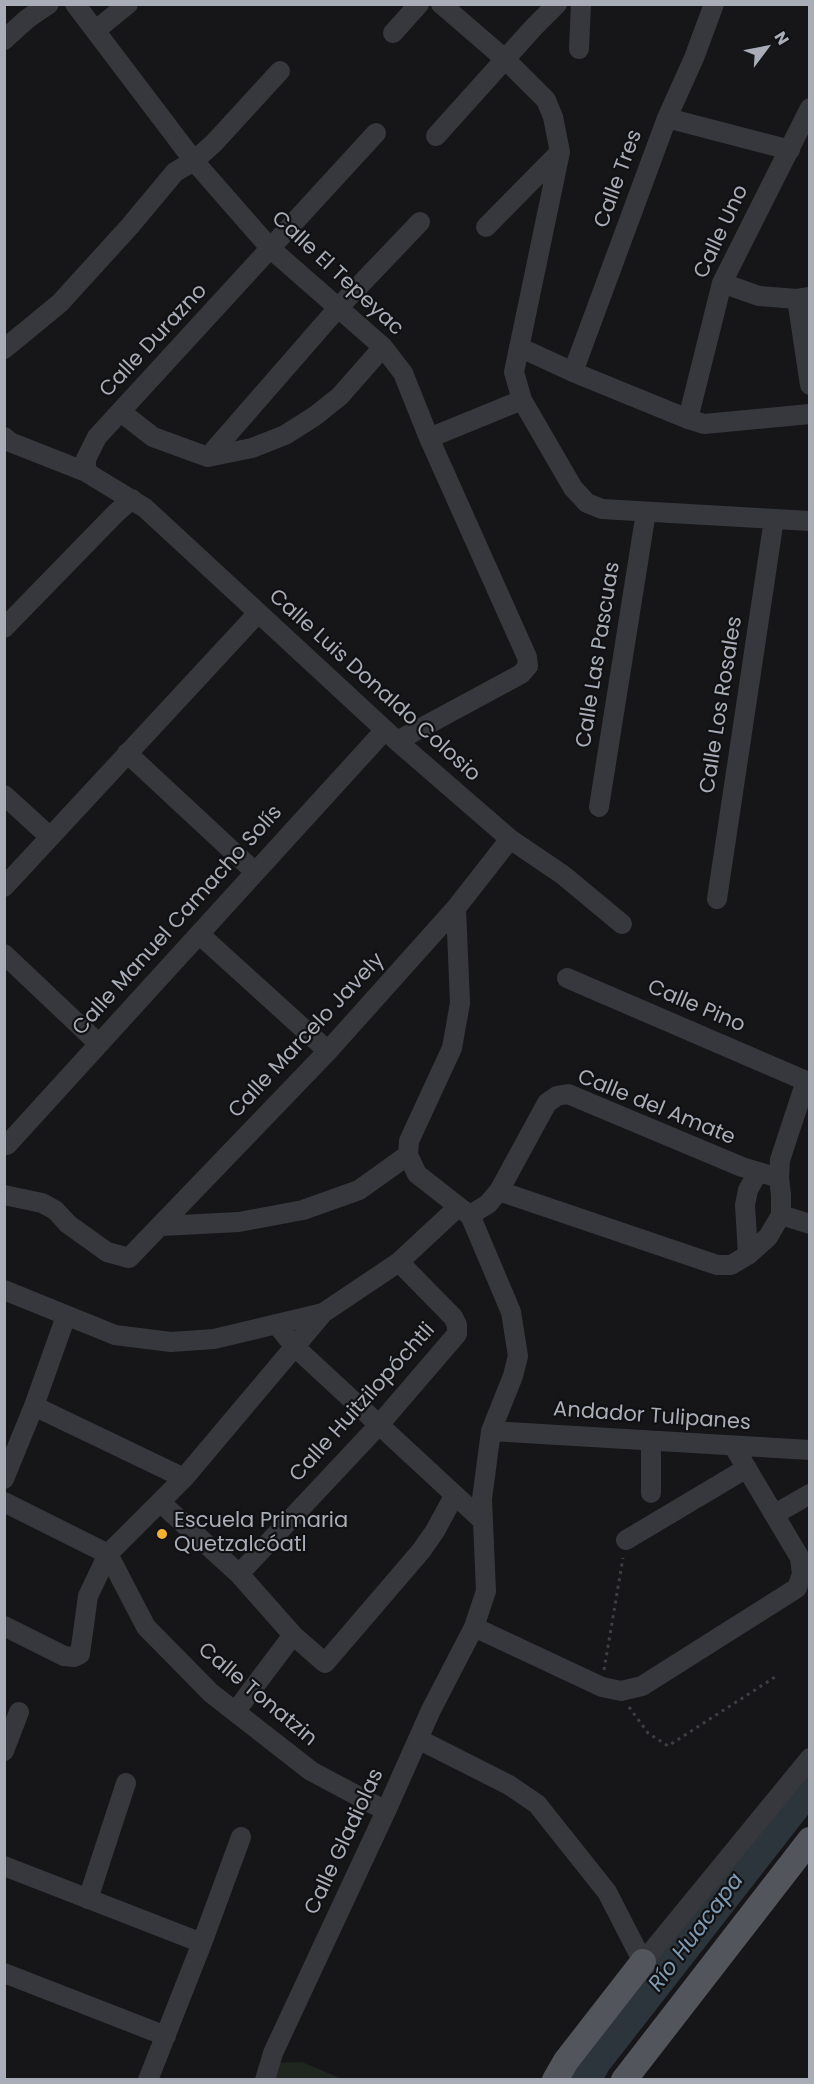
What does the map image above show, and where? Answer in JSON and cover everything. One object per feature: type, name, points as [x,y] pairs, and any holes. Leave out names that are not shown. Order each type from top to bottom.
[{"type":"main road","points":[[624,2079],[810,1840]]},
{"type":"main road","points":[[555,2079],[566,2061],[643,1962]]},
{"type":"street","points":[[4,40],[48,4]]},
{"type":"street","name":"Calle El Tepeyac","points":[[75,4],[194,161],[271,249],[383,347],[403,373],[429,438],[526,657],[528,666],[521,674],[391,736]]},
{"type":"street","points":[[96,30],[128,4]]},
{"type":"street","points":[[393,33],[419,4]]},
{"type":"street","points":[[441,4],[506,60],[546,100],[553,117],[560,152],[514,372],[522,400],[573,488],[587,503],[602,509],[810,520]]},
{"type":"street","points":[[436,136],[557,4]]},
{"type":"street","points":[[579,49],[581,4]]},
{"type":"street","name":"Calle Tres","points":[[573,372],[667,118],[694,58],[714,4]]},
{"type":"street","points":[[4,349],[60,303],[130,226],[175,172],[194,161],[214,143],[280,71]]},
{"type":"street","name":"Calle Uno","points":[[688,419],[722,283],[810,108]]},
{"type":"street","points":[[667,118],[790,150]]},
{"type":"street","name":"Calle Durazno","points":[[86,472],[86,459],[97,437],[376,133]]},
{"type":"street","points":[[486,227],[560,152]]},
{"type":"street","points":[[208,456],[337,309],[420,222]]},
{"type":"street","points":[[722,283],[759,296],[803,298],[810,385]]},
{"type":"street","points":[[121,412],[153,437],[208,456],[252,448],[285,435],[305,423],[340,396],[383,347]]},
{"type":"street","points":[[519,347],[573,372],[704,424],[810,414]]},
{"type":"street","points":[[429,438],[522,400]]},
{"type":"street","name":"Calle Luis Donaldo Colosio","points":[[6,444],[86,472],[145,508],[391,736],[510,839],[563,875],[622,924]]},
{"type":"street","points":[[4,628],[132,499]]},
{"type":"street","name":"Calle Las Pascuas","points":[[599,807],[646,512]]},
{"type":"street","name":"Calle Los Rosales","points":[[717,899],[774,519]]},
{"type":"street","points":[[4,886],[258,612]]},
{"type":"street","name":"Calle Manuel Camacho Solís","points":[[7,1144],[255,872],[391,736]]},
{"type":"street","points":[[127,753],[255,872]]},
{"type":"street","points":[[4,795],[50,837]]},
{"type":"street","name":"Calle Marcelo Javely","points":[[4,1195],[42,1203],[55,1210],[68,1224],[107,1252],[129,1258],[328,1051],[456,908],[510,839]]},
{"type":"street","points":[[456,908],[460,1003],[452,1048],[410,1141],[408,1155],[417,1174],[464,1211]]},
{"type":"street","points":[[199,934],[328,1051]]},
{"type":"street","points":[[4,954],[99,1044]]},
{"type":"street","name":"Calle Pino","points":[[567,978],[806,1081],[780,1160],[779,1178]]},
{"type":"street","name":"Calle del Amate","points":[[323,1313],[399,1262],[464,1211],[488,1204],[499,1191],[547,1103],[557,1096],[568,1094],[742,1167],[779,1178]]},
{"type":"street","points":[[161,1226],[239,1222],[303,1210],[359,1190],[408,1155]]},
{"type":"street","points":[[748,1255],[745,1205],[748,1190],[758,1172]]},
{"type":"street","points":[[499,1191],[717,1265],[731,1265],[748,1255],[768,1237],[781,1215],[779,1178]]},
{"type":"street","name":"Calle Gladiolas","points":[[265,2079],[273,2053],[418,1739],[474,1627],[486,1591],[482,1499],[491,1431],[513,1376],[518,1356],[511,1312],[464,1211]]},
{"type":"street","points":[[781,1215],[810,1224]]},
{"type":"street","name":"Calle Huitzilopóchtli","points":[[239,1574],[378,1426],[457,1334],[458,1325],[453,1317],[399,1262]]},
{"type":"street","points":[[4,1290],[115,1335],[171,1342],[214,1338],[323,1313]]},
{"type":"street","points":[[4,1626],[64,1656],[74,1657],[80,1654],[88,1596],[108,1554],[184,1478],[323,1313]]},
{"type":"street","points":[[4,1479],[34,1406],[66,1316]]},
{"type":"street","points":[[276,1324],[295,1347],[378,1426],[483,1521]]},
{"type":"street","points":[[34,1406],[184,1478]]},
{"type":"street","name":"Andador Tulipanes","points":[[491,1431],[810,1450]]},
{"type":"street","points":[[651,1441],[651,1493]]},
{"type":"street","points":[[474,1627],[602,1687],[621,1691],[642,1686],[797,1588],[802,1574],[800,1558],[734,1447]]},
{"type":"street","points":[[626,1540],[747,1468]]},
{"type":"street","points":[[775,1514],[810,1494]]},
{"type":"street","points":[[159,1502],[239,1574],[293,1635],[325,1663],[422,1551],[454,1496]]},
{"type":"street","points":[[4,1502],[108,1554]]},
{"type":"street","name":"Calle Tonatzin","points":[[108,1554],[146,1627],[211,1693],[311,1771],[386,1811]]},
{"type":"street","points":[[234,1712],[293,1635]]},
{"type":"street","points":[[4,1751],[19,1712]]},
{"type":"street","points":[[418,1739],[509,1785],[537,1804],[607,1892],[643,1962],[810,1758]]},
{"type":"street","points":[[88,1899],[126,1783]]},
{"type":"street","points":[[148,2079],[241,1837]]},
{"type":"street","points":[[4,1866],[202,1943]]},
{"type":"street","points":[[4,1973],[166,2036]]},
{"type":"path","points":[[602,1687],[626,1540]]},
{"type":"path","points":[[621,1691],[632,1712],[648,1733],[668,1746],[775,1677]]},
{"type":"shaded area","points":[[302,2062],[342,2079],[263,2080],[266,2063]]},
{"type":"waterway","name":"Río Huacapa","points":[[585,2080],[595,2062],[810,1786]]},
{"type":"place","name":"Escuela Primaria Quetzalcóatl","points":[[162,1534]]}]
